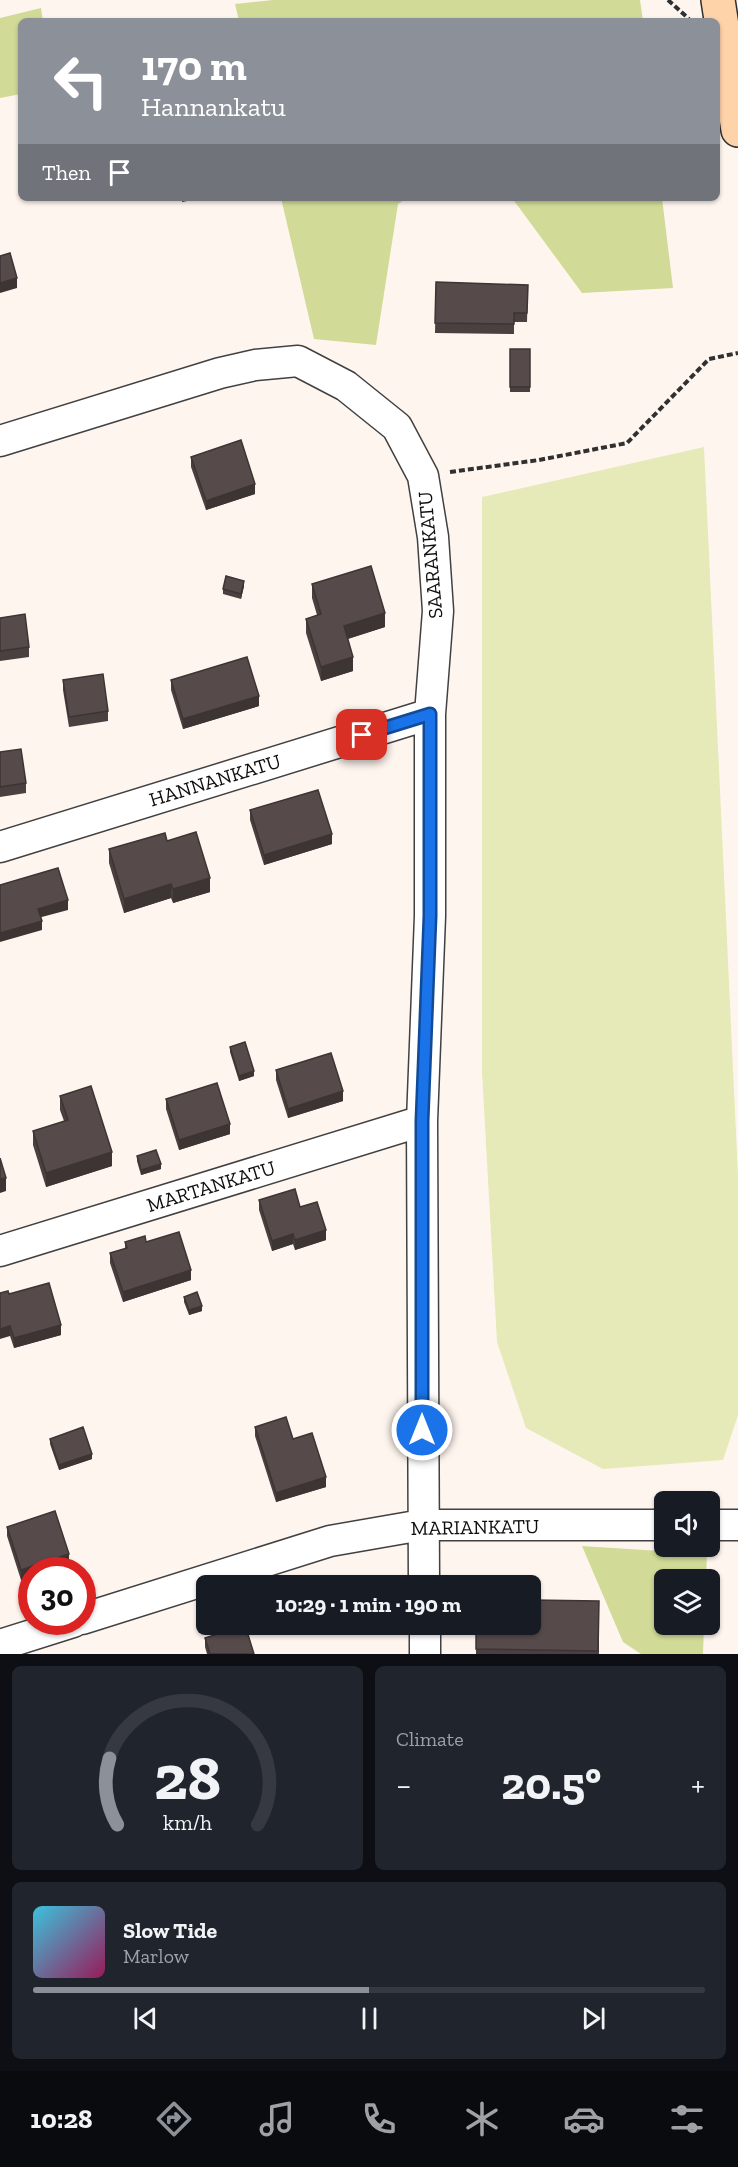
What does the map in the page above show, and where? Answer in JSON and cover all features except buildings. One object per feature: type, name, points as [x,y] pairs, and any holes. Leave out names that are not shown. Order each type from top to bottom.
[{"type":"main road","points":[[726,11],[738,130]]},
{"type":"street","name":"SAARANKATU","points":[[0,441],[220,373],[255,365],[298,362],[346,386],[396,427],[423,476],[433,537],[438,611],[430,714],[430,916],[422,1121],[424,1575]]},
{"type":"street","name":"HANNANKATU","points":[[0,846],[430,714]]},
{"type":"street","name":"MARTANKATU","points":[[0,1251],[422,1121]]},
{"type":"street","points":[[720,1525],[738,1524]]},
{"type":"street","name":"MARIANKATU","points":[[96,1615],[330,1541],[423,1525],[654,1525]]},
{"type":"street","points":[[0,1645],[32,1635]]},
{"type":"street","points":[[425,1635],[425,1654]]},
{"type":"path","points":[[423,476],[539,460],[627,443],[709,359],[738,353]]},
{"type":"green space","points":[[273,0],[640,0],[643,18],[238,18],[235,4]]},
{"type":"green space","points":[[41,8],[43,18],[18,18],[18,95],[0,98],[0,18]]},
{"type":"green space","points":[[282,201],[402,201],[398,204],[376,345],[314,339]]},
{"type":"green space","points":[[514,201],[662,201],[673,288],[582,293]]},
{"type":"green space","points":[[704,447],[738,1176],[738,1415],[723,1460],[603,1469],[526,1428],[497,1342],[482,1072],[482,497]]},
{"type":"green space","points":[[582,1546],[654,1551],[654,1557],[707,1557],[706,1569],[654,1569],[654,1635],[704,1635],[703,1654],[641,1654],[623,1642]]},
{"type":"route","points":[[362,735],[430,714],[430,916],[422,1121],[422,1430]]}]
